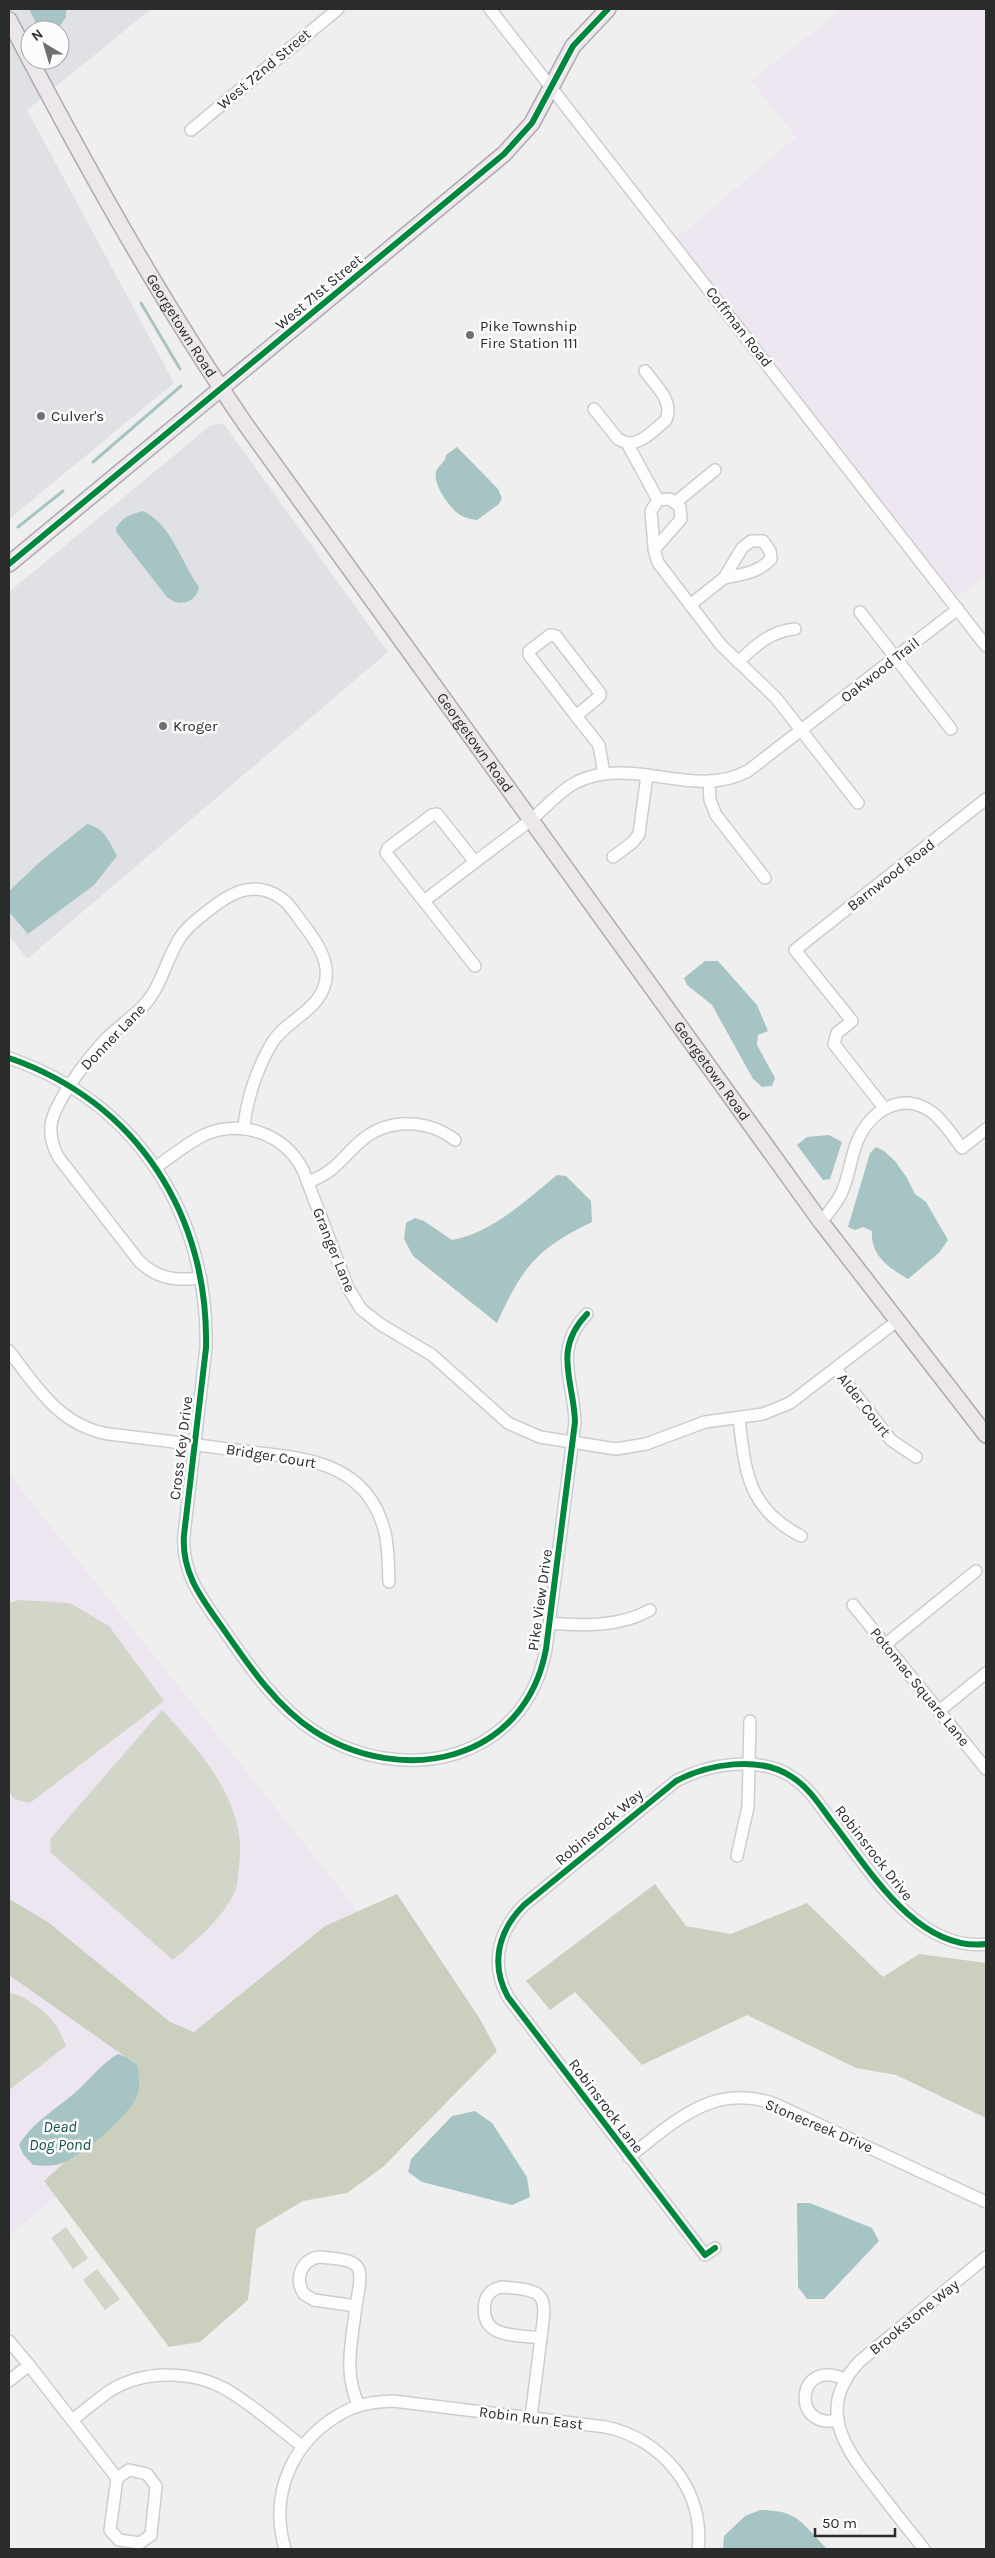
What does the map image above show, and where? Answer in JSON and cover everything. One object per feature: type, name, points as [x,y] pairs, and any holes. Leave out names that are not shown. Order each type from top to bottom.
[{"type":"main road","name":"West 71st Street","points":[[9,564],[504,154],[532,123],[573,46],[608,9]]},
{"type":"main road","name":"Georgetown Road","points":[[9,20],[90,174],[187,338],[221,389],[821,1222],[897,1321],[984,1427]]},
{"type":"street","name":"West 72nd Street","points":[[191,130],[338,9]]},
{"type":"street","name":"Coffman Road","points":[[490,9],[552,86],[986,646]]},
{"type":"street","points":[[594,409],[618,439],[627,443],[637,443],[666,420],[669,408],[666,400],[645,371]]},
{"type":"street","points":[[627,443],[658,500]]},
{"type":"street","points":[[676,502],[715,470]]},
{"type":"street","points":[[654,550],[681,519],[681,509],[676,502],[668,498],[658,500],[651,511],[654,550],[661,566],[721,645],[772,694],[858,803]]},
{"type":"street","points":[[690,605],[724,578]]},
{"type":"street","name":"Oakwood Trail","points":[[424,902],[530,820],[560,792],[578,782],[604,774],[630,773],[709,782],[730,778],[748,770],[958,609]]},
{"type":"street","points":[[860,612],[951,729]]},
{"type":"street","points":[[738,662],[766,638],[795,628]]},
{"type":"street","points":[[576,716],[600,696],[600,693],[553,634],[529,652],[529,655],[598,745],[604,774]]},
{"type":"street","points":[[613,857],[633,842],[639,834],[647,775]]},
{"type":"street","points":[[709,782],[710,800],[716,815],[766,878]]},
{"type":"street","name":"Barnwood Road","points":[[884,1108],[834,1044],[837,1034],[852,1021],[795,950],[986,799]]},
{"type":"street","points":[[475,862],[438,814],[432,815],[388,848],[388,856],[475,966]]},
{"type":"street","name":"Donner Lane","points":[[201,1278],[171,1279],[156,1274],[143,1265],[59,1158],[52,1139],[51,1124],[58,1106],[94,1051],[150,998],[175,945],[186,930],[225,897],[238,891],[253,888],[272,893],[288,904],[320,945],[325,959],[327,974],[324,988],[312,1005],[288,1025],[273,1041],[249,1100],[244,1128]]},
{"type":"street","name":"Cross Key Drive","points":[[9,1058],[44,1072],[70,1087],[118,1123],[156,1167],[182,1215],[191,1238],[201,1278],[206,1348],[193,1444],[183,1541],[187,1571],[196,1590],[272,1694],[289,1711],[316,1732],[360,1752],[389,1758],[432,1759],[459,1753]]},
{"type":"street","points":[[821,1222],[842,1192],[863,1129],[871,1118],[884,1108],[902,1103],[922,1106],[937,1117],[962,1148],[986,1129]]},
{"type":"street","points":[[308,1182],[340,1164],[368,1136],[390,1126],[405,1123],[425,1125],[455,1140]]},
{"type":"street","name":"Granger Lane","points":[[156,1167],[204,1135],[219,1130],[244,1128],[268,1135],[280,1142],[298,1161],[308,1182],[348,1288],[358,1305],[368,1316],[432,1355],[515,1427],[540,1437],[573,1441]]},
{"type":"street","name":"Pike View Drive","points":[[459,1753],[492,1738],[507,1726],[529,1700],[541,1673],[550,1623],[573,1441],[575,1411],[567,1375],[567,1355],[575,1330],[587,1314]]},
{"type":"street","points":[[573,1441],[616,1449],[646,1444],[705,1422],[763,1414],[790,1403],[897,1321]]},
{"type":"street","name":"Bridger Court","points":[[9,1351],[53,1406],[82,1427],[108,1434],[306,1459],[329,1466],[342,1473],[367,1496],[379,1516],[386,1540],[389,1582]]},
{"type":"street","name":"Alder Court","points":[[836,1368],[891,1440],[916,1457]]},
{"type":"street","points":[[739,1418],[746,1473],[753,1491],[769,1513],[801,1536]]},
{"type":"street","points":[[886,1644],[976,1571]]},
{"type":"street","name":"Potomac Square Lane","points":[[853,1605],[986,1768]]},
{"type":"street","points":[[550,1623],[597,1625],[622,1621],[650,1610]]},
{"type":"street","points":[[940,1711],[986,1673]]},
{"type":"street","points":[[737,1856],[748,1807],[750,1721]]},
{"type":"street","name":"Robinsrock Drive","points":[[750,1766],[779,1770],[804,1786],[895,1902],[917,1922],[948,1938],[986,1944]]},
{"type":"street","name":"Robinsrock Way","points":[[498,1955],[507,1925],[524,1905],[669,1786],[706,1769],[750,1766]]},
{"type":"street","name":"Robinsrock Lane","points":[[498,1955],[500,1979],[510,2002],[705,2255],[715,2248]]},
{"type":"street","name":"Stonecreek Drive","points":[[629,2157],[680,2118],[702,2105],[730,2098],[755,2099],[775,2104],[986,2202]]},
{"type":"street","points":[[356,2306],[314,2300],[305,2296],[300,2283],[301,2269],[306,2262],[319,2257],[347,2259],[355,2264],[361,2278],[349,2374],[353,2393],[359,2406]]},
{"type":"street","name":"Brookstone Way","points":[[924,2549],[850,2454],[843,2440],[838,2420],[839,2399],[846,2380],[860,2360],[986,2258]]},
{"type":"street","points":[[531,2418],[545,2307],[539,2295],[531,2290],[504,2287],[495,2289],[489,2294],[484,2313],[486,2322],[491,2329],[541,2338]]},
{"type":"street","points":[[9,2340],[117,2478],[110,2530],[119,2540],[134,2544],[144,2542],[152,2532],[157,2491],[156,2483],[147,2474],[132,2470],[123,2472],[117,2478]]},
{"type":"street","points":[[9,2381],[29,2365]]},
{"type":"street","points":[[838,2420],[826,2422],[813,2417],[806,2406],[805,2397],[808,2386],[818,2376],[830,2374],[846,2380]]},
{"type":"street","points":[[72,2420],[100,2398],[121,2385],[159,2376],[188,2376],[216,2384],[235,2394],[302,2446]]},
{"type":"street","name":"Robin Run East","points":[[285,2549],[280,2524],[280,2504],[286,2476],[302,2446],[327,2422],[359,2406],[403,2401],[616,2429],[638,2437],[654,2448],[672,2465],[688,2489],[696,2513],[698,2549]]},
{"type":"shaded area","points":[[9,9],[151,9],[27,110],[174,383],[9,519]]},
{"type":"shaded area","points":[[842,9],[986,9],[986,575],[957,598],[676,239],[796,137],[751,81]]},
{"type":"shaded area","points":[[224,424],[388,652],[27,959],[9,935],[9,592],[211,425]]},
{"type":"shaded area","points":[[9,1474],[373,1930],[9,2236]]},
{"type":"shaded area","points":[[18,1600],[70,1603],[109,1626],[164,1701],[30,1803],[14,1799],[9,1792],[9,1603]]},
{"type":"shaded area","points":[[162,1710],[192,1744],[219,1781],[229,1801],[240,1843],[237,1883],[231,1900],[209,1928],[173,1960],[51,1853],[50,1839]]},
{"type":"shaded area","points":[[9,1993],[28,2000],[46,2014],[58,2029],[66,2046],[9,2090]]},
{"type":"shaded area","points":[[66,2227],[88,2258],[73,2269],[51,2238]]},
{"type":"shaded area","points":[[97,2269],[120,2299],[105,2310],[83,2280]]},
{"type":"green space","points":[[655,1884],[686,1926],[731,1934],[807,1903],[883,1977],[919,1954],[986,1963],[986,2118],[896,2075],[856,2068],[747,2015],[642,2065],[575,1992],[550,2010],[526,1981]]},
{"type":"green space","points":[[397,1894],[480,2019],[497,2051],[383,2167],[347,2193],[303,2201],[256,2229],[248,2300],[200,2342],[169,2347],[44,2181],[137,2096],[137,2065],[9,1975],[9,1899],[48,1922],[170,2022],[194,2032],[325,1926]]},
{"type":"water","points":[[29,9],[66,9],[64,20],[34,20]]},
{"type":"water","points":[[457,447],[498,489],[502,498],[499,504],[477,520],[460,515],[455,511],[445,498],[437,482],[437,470],[445,460],[446,455]]},
{"type":"water","points":[[143,511],[162,526],[169,535],[199,587],[191,600],[182,603],[167,597],[117,533],[116,528],[124,519]]},
{"type":"water","points":[[87,824],[98,828],[102,832],[117,856],[94,885],[28,934],[9,912],[9,891],[41,861]]},
{"type":"water","points":[[705,961],[718,961],[757,1005],[768,1031],[758,1035],[757,1045],[775,1078],[772,1086],[762,1087],[753,1079],[712,1005],[687,985],[684,978]]},
{"type":"water","points":[[829,1135],[842,1142],[830,1179],[823,1180],[797,1145],[807,1137]]},
{"type":"water","points":[[876,1147],[884,1151],[895,1161],[915,1194],[926,1202],[948,1240],[939,1253],[908,1279],[882,1260],[874,1247],[872,1231],[863,1227],[855,1230],[848,1227],[870,1153]]},
{"type":"water","points":[[557,1175],[566,1176],[591,1201],[592,1222],[557,1241],[533,1262],[523,1274],[497,1323],[413,1256],[404,1239],[406,1223],[415,1218],[424,1221],[452,1240],[467,1236],[495,1223],[521,1205]]},
{"type":"water","name":"Dead Dog Pond","points":[[118,2054],[137,2065],[139,2088],[132,2105],[106,2133],[76,2156],[59,2164],[33,2165],[23,2154],[19,2145],[25,2136],[39,2121],[72,2095],[97,2070]]},
{"type":"water","points":[[475,2111],[492,2123],[527,2177],[530,2197],[512,2205],[422,2182],[408,2172],[411,2159],[452,2116]]},
{"type":"water","points":[[797,2203],[810,2203],[872,2228],[879,2241],[824,2299],[807,2299],[798,2287]]},
{"type":"water","points":[[760,2510],[783,2513],[799,2520],[827,2549],[723,2549],[724,2536],[745,2516]]},
{"type":"waterway","points":[[141,303],[180,369]]},
{"type":"waterway","points":[[93,462],[181,386]]},
{"type":"waterway","points":[[18,527],[63,491]]},
{"type":"cycle path","points":[[9,564],[504,154],[532,123],[573,46],[608,9]]},
{"type":"cycle path","points":[[9,1058],[54,1078],[94,1103],[128,1134],[157,1170],[179,1209],[194,1253],[204,1299],[206,1348],[184,1535],[186,1562],[201,1597],[264,1685],[288,1710],[314,1731],[349,1748],[385,1758],[421,1760],[456,1754],[487,1740],[513,1718],[534,1687],[546,1649],[575,1422],[569,1379],[568,1353],[570,1340],[576,1327],[587,1314]]},
{"type":"cycle path","points":[[715,2248],[705,2255],[508,1997],[502,1985],[499,1972],[499,1948],[515,1915],[524,1905],[676,1781],[718,1766],[749,1764],[779,1770],[803,1786],[877,1881],[916,1920],[937,1934],[961,1943],[986,1944]]},
{"type":"place","name":"Pike Township Fire Station 111","points":[[470,335]]},
{"type":"place","name":"Culver's","points":[[41,416]]},
{"type":"place","name":"Kroger","points":[[163,726]]}]
